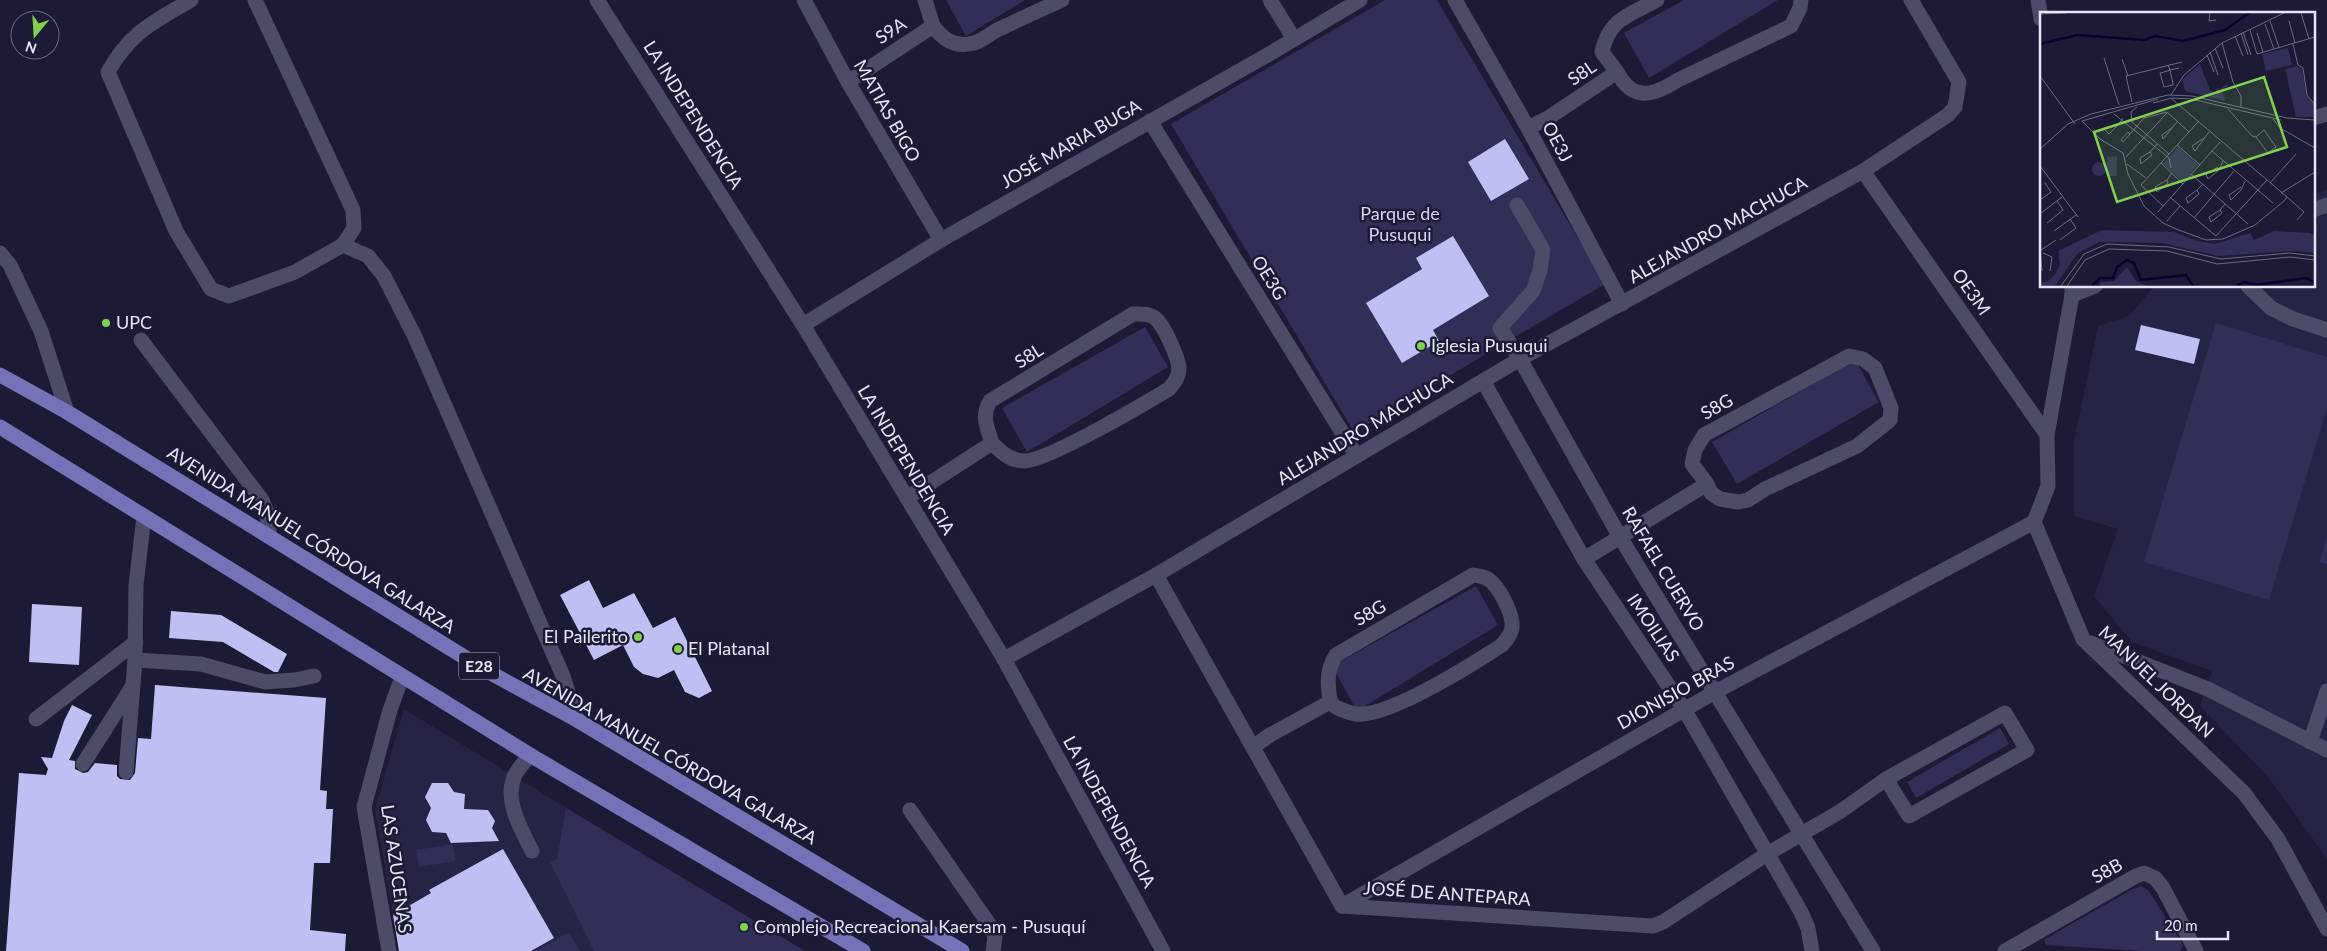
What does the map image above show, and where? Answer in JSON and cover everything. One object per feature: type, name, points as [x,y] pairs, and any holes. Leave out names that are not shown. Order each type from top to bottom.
[{"type":"main road","name":"AVENIDA MANUEL CÓRDOVA GALARZA","points":[[0,375],[67,412],[487,671],[577,720],[962,951]]},
{"type":"main road","points":[[0,427],[402,677],[846,947],[863,951]]},
{"type":"street","points":[[191,0],[144,27],[118,54],[108,72],[176,231],[211,289],[229,296],[295,272],[343,245],[354,228],[353,210],[255,0]]},
{"type":"street","name":"LA INDEPENDENCIA","points":[[597,0],[803,325],[1004,659],[1163,951]]},
{"type":"street","name":"MATIAS BIGO","points":[[804,0],[848,82],[941,240]]},
{"type":"street","name":"S9A","points":[[848,82],[933,26],[925,0]]},
{"type":"street","points":[[933,26],[941,36],[950,42],[968,45],[1062,0]]},
{"type":"street","points":[[1270,0],[1294,39]]},
{"type":"street","name":"JOSÉ MARIA BUGA","points":[[803,325],[941,240],[1360,0]]},
{"type":"street","name":"OE3J","points":[[1455,0],[1528,128],[1622,304]]},
{"type":"street","name":"S8L","points":[[1528,128],[1548,118],[1617,72],[1602,52],[1605,38],[1614,23],[1657,0]]},
{"type":"street","name":"ALEJANDRO MACHUCA","points":[[1004,659],[1156,575],[1483,380],[1863,170],[1948,115],[1955,107],[1960,82],[1911,0]]},
{"type":"street","points":[[2038,0],[2040,13]]},
{"type":"street","points":[[1617,72],[1624,85],[1633,91],[1651,94],[1661,91],[1678,80],[1791,26],[1800,4]]},
{"type":"street","points":[[2314,118],[2327,114]]},
{"type":"street","name":"OE3G","points":[[1150,121],[1356,455]]},
{"type":"street","name":"OE3M","points":[[1863,170],[2047,435]]},
{"type":"street","name":"RAFAEL CUERVO","points":[[1516,205],[1542,250],[1540,270],[1533,291],[1500,328],[1520,359],[1620,537],[1873,951]]},
{"type":"street","points":[[2314,210],[2327,205]]},
{"type":"street","points":[[343,245],[368,256],[384,276],[415,337],[563,676],[577,720]]},
{"type":"street","points":[[0,253],[10,265],[41,332],[67,412]]},
{"type":"street","points":[[2250,288],[2271,308],[2292,319],[2327,330]]},
{"type":"street","points":[[2034,522],[2048,486],[2047,435],[2072,290]]},
{"type":"street","name":"S8L","points":[[1133,314],[1146,314],[1157,319],[1174,352],[1179,369],[1176,380],[1169,389],[1148,402],[1034,460],[1011,458],[992,443],[984,418],[985,409],[990,401],[1133,314]]},
{"type":"street","points":[[141,340],[262,500],[266,510],[270,537]]},
{"type":"street","name":"S8G","points":[[1849,356],[1863,359],[1874,368],[1891,408],[1890,420],[1857,446],[1765,489],[1748,500],[1738,502],[1720,500],[1711,493],[1707,484],[1692,464],[1695,450],[1704,435],[1849,356]]},
{"type":"street","name":"IMOILIAS","points":[[1483,380],[1584,560],[1684,709],[1804,920],[1808,928],[1812,951]]},
{"type":"street","points":[[907,498],[992,443]]},
{"type":"street","points":[[1584,560],[1707,484]]},
{"type":"street","points":[[126,772],[136,642],[136,585],[144,516]]},
{"type":"street","name":"MANUEL JORDAN","points":[[2034,522],[2083,639],[2244,793],[2278,839],[2327,929]]},
{"type":"street","name":"DIONISIO BRAS","points":[[1342,906],[1684,709],[2034,522]]},
{"type":"street","name":"S8G","points":[[1473,574],[1487,577],[1498,587],[1513,626],[1509,637],[1502,645],[1440,682],[1373,712],[1361,715],[1336,707],[1330,702],[1328,676],[1330,665],[1336,655],[1473,574]]},
{"type":"street","name":"JOSÉ DE ANTEPARA","points":[[1156,575],[1342,906],[1652,926],[1663,922],[1767,854],[1841,811],[1886,779],[2005,713],[2027,750],[1909,816],[1886,779]]},
{"type":"street","points":[[2083,639],[2208,689],[2327,750]]},
{"type":"street","points":[[36,719],[136,642]]},
{"type":"street","points":[[135,660],[201,664],[265,682],[294,680],[314,676]]},
{"type":"street","name":"LAS AZUCENAS","points":[[389,951],[364,807],[390,710],[402,677]]},
{"type":"street","points":[[82,764],[133,686]]},
{"type":"street","points":[[2310,742],[2327,691]]},
{"type":"street","points":[[1253,747],[1270,735],[1330,702]]},
{"type":"street","points":[[530,755],[514,777],[512,793],[514,814],[532,851]]},
{"type":"street","points":[[910,810],[991,927],[995,937],[993,951]]},
{"type":"street","name":"S8B","points":[[2005,951],[2144,873],[2155,878],[2163,888],[2196,951]]},
{"type":"street","name":"S8B","points":[[2005,951],[2011,951]]},
{"type":"shaded area","points":[[2327,190],[2327,859],[2269,778],[2200,706],[2212,671],[2132,642],[2094,596],[2118,529],[2074,516],[2074,441],[2098,326],[2129,316],[2152,288],[2314,288],[2314,194]]},
{"type":"shaded area","points":[[404,709],[723,903],[723,951],[399,951],[375,809]]},
{"type":"green space","points":[[946,0],[1025,0],[966,36]]},
{"type":"green space","name":"Parque de Pusuqui","points":[[1385,0],[1437,0],[1605,284],[1354,432],[1171,124]]},
{"type":"green space","points":[[1684,0],[1778,0],[1649,78],[1624,33]]},
{"type":"green space","points":[[2216,323],[2327,357],[2327,408],[2269,600],[2144,562]]},
{"type":"green space","points":[[1145,327],[1168,367],[1027,452],[1002,408]]},
{"type":"green space","points":[[1855,360],[1879,402],[1737,484],[1712,442]]},
{"type":"green space","points":[[2327,536],[2327,564],[2319,562]]},
{"type":"green space","points":[[1476,586],[1498,625],[1357,711],[1332,666]]},
{"type":"green space","points":[[2000,728],[2009,744],[1916,798],[1907,782]]},
{"type":"green space","points":[[566,808],[805,951],[594,951],[550,862],[557,859]]},
{"type":"green space","points":[[453,844],[456,861],[419,867],[416,850]]},
{"type":"green space","points":[[2141,886],[2148,890],[2183,945],[2180,951],[2140,951],[2047,945],[2045,943],[2045,939]]},
{"type":"green space","points":[[569,932],[580,951],[535,951]]},
{"type":"building","points":[[1505,139],[1529,179],[1491,201],[1468,162]]},
{"type":"building","points":[[1453,236],[1489,296],[1433,330],[1439,341],[1402,363],[1366,303],[1422,269],[1416,258]]},
{"type":"building","points":[[2141,325],[2200,339],[2194,364],[2135,350]]},
{"type":"building","points":[[589,580],[603,608],[634,593],[653,628],[675,617],[712,691],[699,698],[685,692],[674,670],[658,678],[643,674],[634,667],[623,645],[594,660],[560,595]]},
{"type":"building","points":[[32,604],[82,607],[79,665],[29,662]]},
{"type":"building","points":[[171,611],[221,615],[287,654],[278,672],[274,672],[223,642],[169,638]]},
{"type":"building","points":[[155,685],[326,698],[320,790],[327,791],[326,809],[333,809],[330,863],[314,863],[310,930],[346,934],[345,951],[6,951],[19,773],[46,775],[48,769],[41,757],[52,758],[64,721],[72,705],[92,715],[69,760],[75,761],[75,769],[83,773],[88,772],[95,763],[117,765],[117,776],[120,779],[130,780],[135,773],[138,738],[151,739]]},
{"type":"building","points":[[432,783],[448,783],[454,792],[465,794],[464,809],[488,810],[495,821],[492,828],[499,841],[451,843],[446,833],[432,832],[426,820],[431,808],[425,797]]},
{"type":"building","points":[[503,849],[554,938],[531,951],[399,951],[393,915],[431,893],[429,890]]},
{"type":"place","name":"UPC","points":[[106,323]]},
{"type":"place","name":"Iglesia Pusuqui","points":[[1421,346]]},
{"type":"place","name":"El Pailerito","points":[[638,637]]},
{"type":"place","name":"El Platanal","points":[[678,649]]},
{"type":"place","name":"Complejo Recreacional Kaersam - Pusuquí","points":[[744,927]]}]
